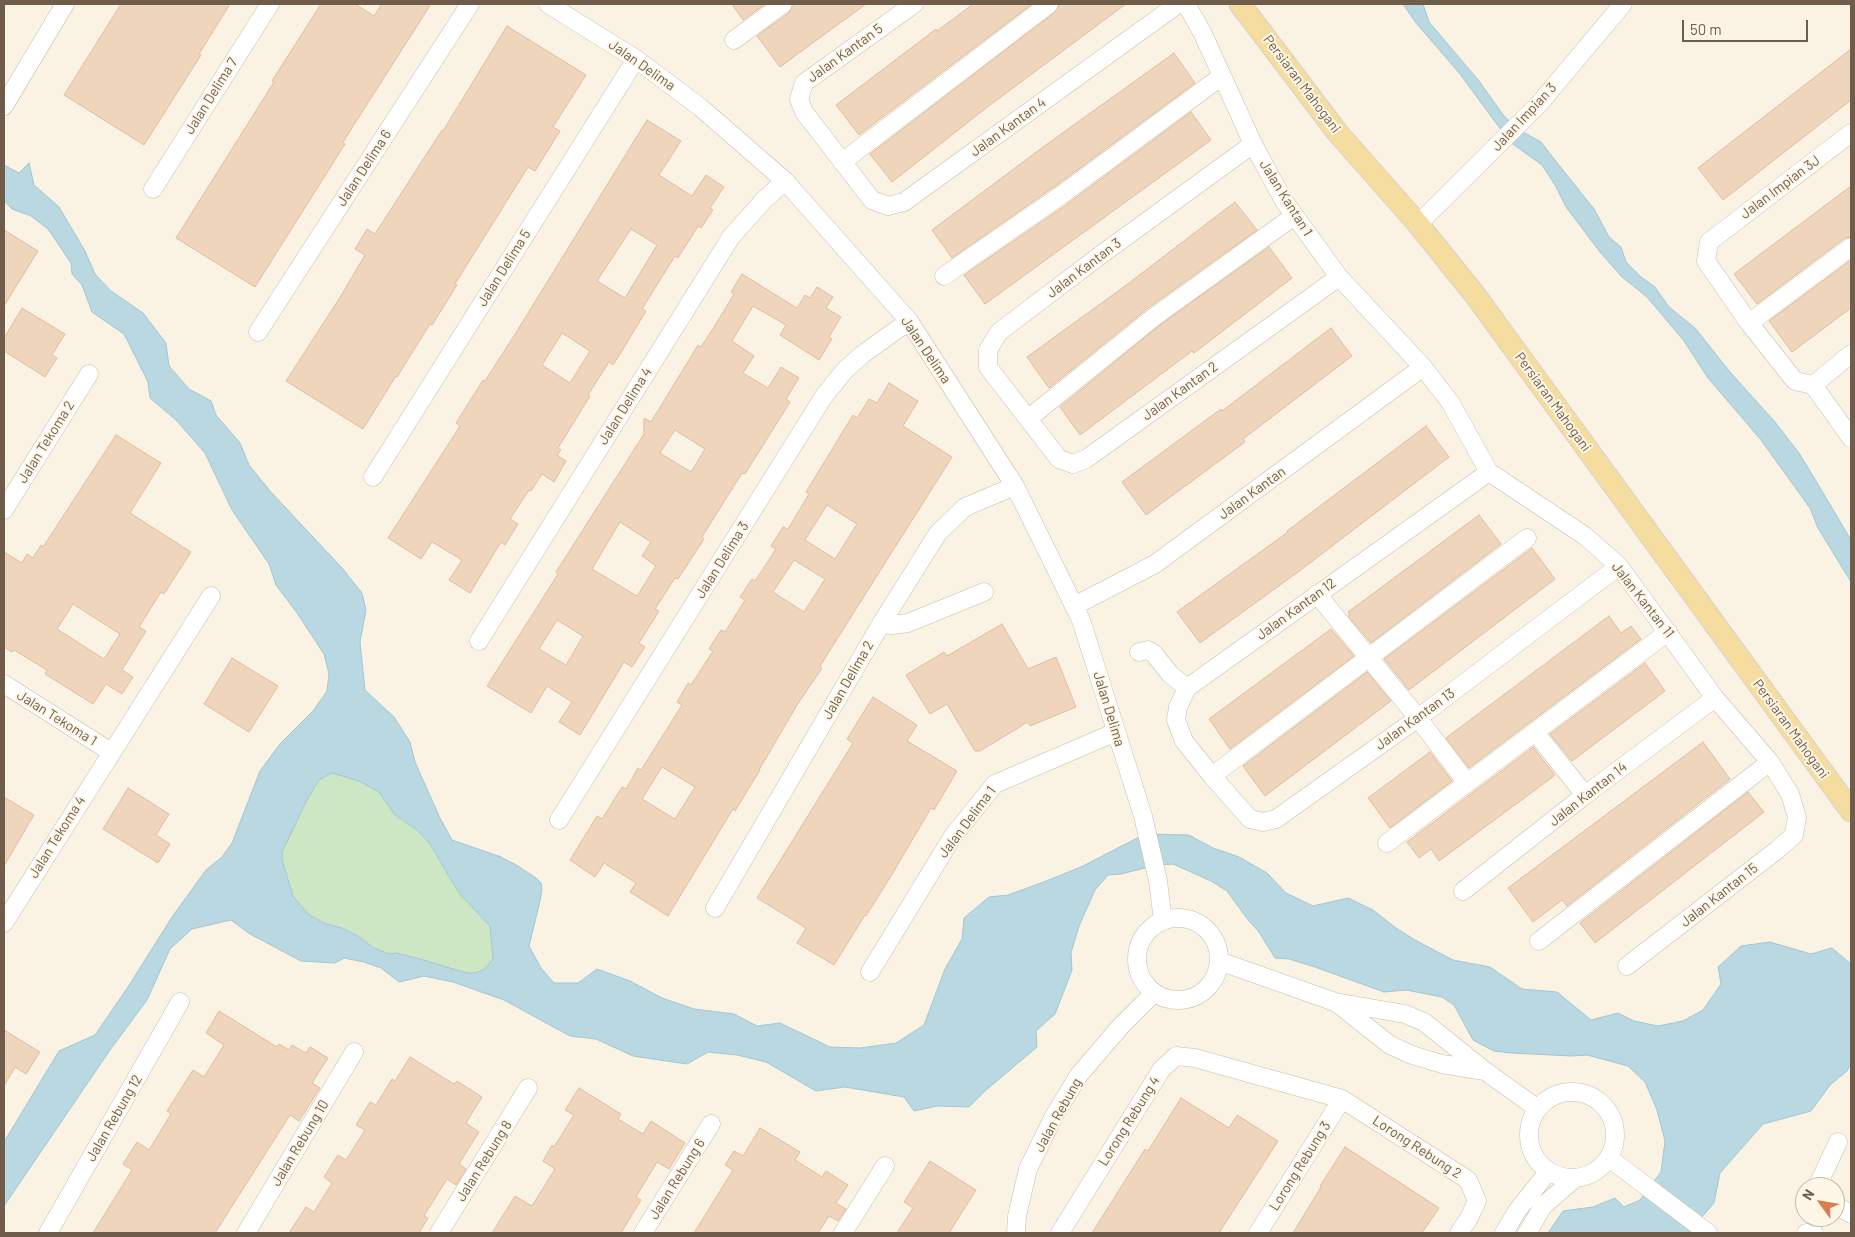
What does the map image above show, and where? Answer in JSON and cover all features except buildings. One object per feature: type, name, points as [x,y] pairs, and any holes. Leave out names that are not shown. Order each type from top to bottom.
[{"type":"main road","name":"Persiaran Mahogani","points":[[1240,4],[1337,132],[1418,224],[1475,295],[1851,811]]},
{"type":"street","points":[[4,106],[65,4]]},
{"type":"street","name":"Jalan Delima 7","points":[[153,189],[270,4]]},
{"type":"street","name":"Jalan Delima 6","points":[[258,332],[470,4]]},
{"type":"street","name":"Jalan Delima","points":[[548,4],[636,59],[700,107],[785,181],[909,321],[1015,486],[1081,620],[1143,816],[1158,881],[1162,922]]},
{"type":"street","points":[[734,40],[783,4]]},
{"type":"street","name":"Jalan Kantan 5","points":[[842,162],[804,112],[799,99],[804,83],[914,4]]},
{"type":"street","points":[[842,162],[1049,4]]},
{"type":"street","name":"Jalan Kantan 4","points":[[842,162],[872,200],[888,206],[904,202],[1178,4]]},
{"type":"street","name":"Jalan Kantan 1","points":[[1186,4],[1202,32],[1253,144],[1294,216],[1339,277],[1423,367]]},
{"type":"street","name":"Jalan Impian 3","points":[[1418,224],[1539,104],[1623,4]]},
{"type":"street","name":"Jalan Delima 5","points":[[373,477],[636,59]]},
{"type":"street","points":[[944,276],[1060,196],[1222,76]]},
{"type":"street","name":"Jalan Impian 3J","points":[[1749,324],[1706,261],[1709,242],[1851,133]]},
{"type":"street","name":"Jalan Kantan 3","points":[[1029,418],[988,367],[988,350],[1000,332],[1102,254],[1253,144]]},
{"type":"street","name":"Jalan Delima 4","points":[[479,641],[730,237],[764,200],[785,181]]},
{"type":"street","points":[[1029,418],[1154,317],[1294,216]]},
{"type":"street","points":[[1851,248],[1749,324],[1795,381],[1813,385],[1851,438]]},
{"type":"street","name":"Jalan Kantan 2","points":[[1029,418],[1059,459],[1073,464],[1086,460],[1339,277]]},
{"type":"street","name":"Jalan Delima 3","points":[[559,820],[824,396],[845,370],[863,354],[909,321]]},
{"type":"street","points":[[1813,385],[1851,354]]},
{"type":"street","name":"Jalan Kantan 11","points":[[1423,367],[1450,402],[1489,472],[1585,536],[1618,566],[1715,698],[1770,762],[1790,794],[1797,817]]},
{"type":"street","name":"Jalan Kantan","points":[[1074,606],[1155,564],[1423,367]]},
{"type":"street","name":"Jalan Tekoma 2","points":[[4,510],[89,374]]},
{"type":"street","name":"Jalan Kantan 12","points":[[1187,688],[1489,472]]},
{"type":"street","name":"Jalan Delima 2","points":[[714,908],[881,624],[938,533],[965,507],[1015,486]]},
{"type":"street","points":[[1139,652],[1148,650],[1154,654],[1170,674],[1187,688],[1178,707],[1176,720],[1184,741],[1212,776],[1527,538]]},
{"type":"street","name":"Jalan Kantan 13","points":[[1212,776],[1250,819],[1263,822],[1276,819],[1418,718],[1618,566]]},
{"type":"street","points":[[881,624],[908,623],[984,592]]},
{"type":"street","points":[[1317,594],[1418,718],[1467,783]]},
{"type":"street","name":"Jalan Tekoma 4","points":[[4,923],[211,596]]},
{"type":"street","points":[[1387,842],[1668,632]]},
{"type":"street","name":"Jalan Tekoma 1","points":[[4,684],[111,752]]},
{"type":"street","name":"Jalan Kantan 14","points":[[1462,892],[1585,795],[1715,698]]},
{"type":"street","name":"Jalan Delima 1","points":[[870,972],[953,836],[995,784],[1116,732]]},
{"type":"street","points":[[1535,732],[1585,795]]},
{"type":"street","points":[[1538,941],[1770,762]]},
{"type":"street","name":"Jalan Kantan 15","points":[[1628,966],[1777,850],[1794,835],[1797,817]]},
{"type":"street","points":[[1176,918],[1189,920],[1202,926],[1211,935],[1217,947],[1219,961],[1217,973],[1201,993],[1190,998],[1178,1000],[1165,998],[1154,993],[1144,982],[1138,969],[1138,955],[1142,941],[1150,929],[1162,922],[1176,918]]},
{"type":"street","points":[[1219,961],[1335,1002],[1405,1014],[1424,1022],[1538,1109]]},
{"type":"street","name":"Jalan Rebung","points":[[1016,1233],[1017,1216],[1028,1169],[1054,1116],[1080,1076],[1119,1028],[1154,993]]},
{"type":"street","name":"Jalan Rebung 12","points":[[48,1233],[180,1002]]},
{"type":"street","points":[[1335,1002],[1390,1045],[1412,1055],[1442,1064],[1485,1070]]},
{"type":"street","name":"Jalan Rebung 10","points":[[246,1233],[354,1052]]},
{"type":"street","name":"Lorong Rebung 4","points":[[1060,1233],[1161,1070],[1176,1056],[1195,1058],[1342,1099]]},
{"type":"street","name":"Jalan Rebung 8","points":[[439,1233],[528,1088]]},
{"type":"street","points":[[1577,1092],[1591,1096],[1603,1104],[1612,1117],[1615,1131],[1614,1145],[1609,1158],[1600,1169],[1588,1176],[1574,1179],[1560,1177],[1548,1172],[1538,1162],[1531,1150],[1529,1136],[1531,1122],[1538,1109],[1549,1099],[1562,1093],[1577,1092]]},
{"type":"street","name":"Lorong Rebung 3","points":[[1258,1233],[1342,1099]]},
{"type":"street","name":"Lorong Rebung 2","points":[[1342,1099],[1468,1180],[1477,1201],[1470,1218],[1459,1233]]},
{"type":"street","name":"Jalan Rebung 6","points":[[643,1233],[711,1124]]},
{"type":"street","points":[[1822,1177],[1838,1142]]},
{"type":"street","points":[[1609,1158],[1705,1231]]},
{"type":"street","points":[[843,1233],[886,1166]]},
{"type":"street","points":[[1504,1233],[1517,1211],[1548,1172]]},
{"type":"street","points":[[1527,1233],[1543,1206],[1574,1179]]},
{"type":"street","points":[[1806,1233],[1814,1233]]},
{"type":"green space","points":[[332,773],[359,781],[379,792],[395,815],[417,830],[430,844],[459,893],[490,926],[493,959],[485,969],[475,973],[467,973],[396,953],[389,954],[374,948],[358,936],[342,928],[324,923],[308,914],[293,896],[282,860],[282,852],[307,800],[319,780]]},
{"type":"water","points":[[1403,4],[1423,4],[1429,22],[1479,81],[1504,116],[1519,130],[1541,142],[1594,209],[1609,237],[1621,247],[1626,262],[1641,277],[1655,287],[1669,307],[1695,328],[1730,372],[1775,422],[1799,453],[1851,540],[1851,582],[1818,528],[1810,508],[1761,440],[1708,378],[1684,341],[1647,297],[1622,277],[1600,252],[1566,207],[1542,165],[1510,142],[1460,74],[1416,23]]},
{"type":"water","points":[[29,163],[34,185],[59,207],[85,251],[95,274],[111,291],[143,313],[166,343],[169,366],[189,389],[211,401],[216,415],[240,443],[249,465],[270,491],[342,568],[362,593],[366,610],[360,642],[365,690],[394,717],[410,742],[415,762],[452,840],[501,857],[518,866],[541,883],[540,901],[529,946],[541,968],[554,983],[578,983],[597,969],[630,981],[662,998],[694,1009],[734,1014],[757,1026],[780,1023],[830,1047],[860,1048],[896,1043],[924,1025],[945,969],[962,939],[964,918],[989,897],[1008,895],[1081,867],[1145,834],[1189,835],[1213,848],[1239,857],[1267,873],[1286,893],[1313,906],[1348,898],[1373,910],[1415,940],[1453,960],[1490,967],[1522,989],[1557,992],[1591,1020],[1618,1013],[1634,1021],[1658,1026],[1683,1021],[1703,1010],[1721,984],[1718,967],[1741,946],[1770,942],[1811,954],[1832,948],[1851,964],[1851,1063],[1847,1071],[1830,1085],[1811,1111],[1763,1124],[1720,1173],[1714,1203],[1688,1233],[1548,1233],[1563,1211],[1593,1207],[1615,1198],[1624,1207],[1640,1200],[1661,1172],[1665,1141],[1657,1110],[1645,1082],[1628,1066],[1587,1055],[1571,1056],[1494,1051],[1473,1040],[1454,1005],[1442,997],[1406,990],[1384,992],[1315,967],[1289,959],[1275,958],[1259,932],[1227,891],[1211,881],[1173,864],[1157,865],[1121,874],[1108,875],[1095,890],[1079,926],[1071,953],[1072,970],[1055,1014],[1036,1031],[1037,1047],[969,1107],[937,1106],[914,1111],[904,1097],[845,1087],[816,1091],[766,1062],[737,1055],[708,1052],[687,1064],[633,1056],[596,1039],[570,1036],[504,1000],[453,982],[424,976],[399,982],[381,968],[344,958],[335,963],[301,961],[250,934],[231,920],[192,929],[170,949],[147,1000],[110,1050],[4,1206],[4,1142],[59,1051],[95,1035],[172,917],[206,870],[222,857],[232,843],[260,771],[280,744],[313,711],[327,691],[329,674],[324,654],[276,585],[269,564],[232,510],[205,453],[176,420],[150,398],[148,382],[124,334],[92,312],[82,285],[72,274],[71,263],[48,229],[31,216],[12,209],[4,201],[4,165],[19,173]],"holes":[[[332,773],[359,781],[379,792],[395,815],[417,830],[430,844],[459,893],[490,926],[493,959],[485,969],[475,973],[467,973],[396,953],[389,954],[374,948],[358,936],[342,928],[324,923],[308,914],[293,896],[282,860],[282,852],[307,800],[319,780]]]}]
